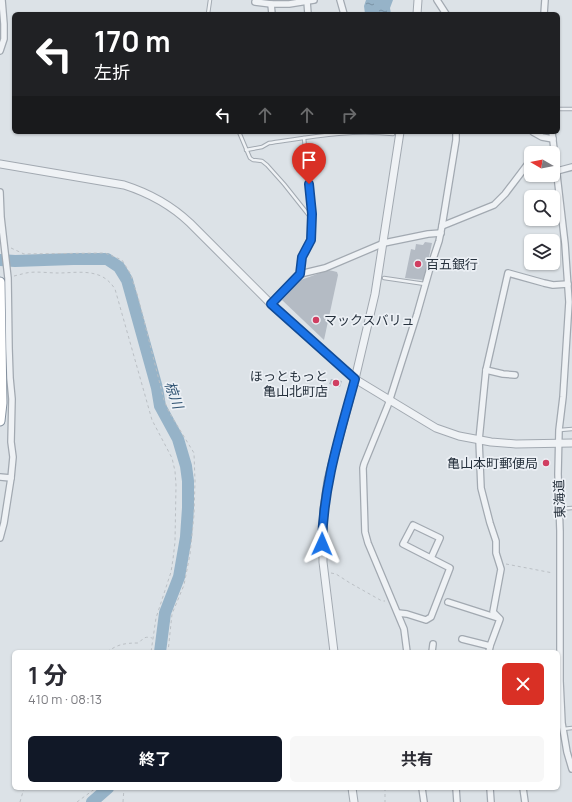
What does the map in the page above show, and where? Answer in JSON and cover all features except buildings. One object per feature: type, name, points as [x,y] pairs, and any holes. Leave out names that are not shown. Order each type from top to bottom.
[{"type":"highway","points":[[0,421],[2,403],[2,328],[4,280]]},
{"type":"street","points":[[0,51],[4,38],[2,0]]},
{"type":"street","points":[[255,2],[289,4],[314,0]]},
{"type":"street","points":[[340,0],[343,12]]},
{"type":"street","points":[[417,12],[418,0]]},
{"type":"street","points":[[437,0],[445,12]]},
{"type":"street","points":[[544,12],[545,0]]},
{"type":"street","points":[[307,1],[308,12]]},
{"type":"street","points":[[271,4],[272,12]]},
{"type":"street","points":[[334,650],[322,544],[327,487],[334,453],[355,379],[375,294],[384,243],[397,134]]},
{"type":"street","points":[[407,650],[404,629],[368,543],[365,532],[363,468],[390,400],[441,233],[456,134]]},
{"type":"street","points":[[537,134],[553,140]]},
{"type":"street","name":"東海道","points":[[552,134],[553,146]]},
{"type":"street","points":[[0,164],[124,185],[156,198],[187,220],[271,304],[355,379],[436,428],[459,436],[497,443],[572,443]]},
{"type":"street","points":[[560,170],[572,167]]},
{"type":"street","points":[[442,226],[494,206],[524,169]]},
{"type":"street","name":"東海道","points":[[558,182],[568,284],[568,321],[559,430],[559,650]]},
{"type":"street","points":[[0,192],[5,246],[6,271],[4,280],[12,399],[11,442],[13,457],[4,523],[0,538]]},
{"type":"street","points":[[271,304],[300,274],[325,268],[384,243],[428,234],[441,233]]},
{"type":"street","points":[[500,619],[493,612],[501,569],[496,550],[496,541],[490,523],[482,488],[479,440],[486,370],[508,273],[544,284],[568,284]]},
{"type":"street","points":[[486,370],[515,375]]},
{"type":"street","points":[[2,477],[11,478]]},
{"type":"street","points":[[398,613],[407,614],[426,620],[431,617],[450,568],[403,544],[413,525],[440,538],[431,558]]},
{"type":"street","points":[[448,602],[500,619]]},
{"type":"street","points":[[462,639],[489,649],[500,619]]},
{"type":"street","points":[[432,650],[433,644]]},
{"type":"street","name":"東海道","points":[[560,703],[561,725],[572,769]]},
{"type":"street","points":[[352,790],[354,802]]},
{"type":"street","points":[[422,790],[424,802]]},
{"type":"street","points":[[456,790],[457,802]]},
{"type":"street","points":[[490,790],[491,802]]},
{"type":"street","points":[[523,790],[525,802]]},
{"type":"lane","points":[[208,12],[210,0]]},
{"type":"lane","points":[[560,109],[572,109]]},
{"type":"lane","points":[[240,134],[250,158],[253,160],[262,161],[267,165],[312,218]]},
{"type":"lane","points":[[246,150],[262,147],[269,143],[339,134]]},
{"type":"lane","points":[[300,274],[302,257],[311,240],[312,218],[304,138]]},
{"type":"lane","points":[[384,278],[425,284]]},
{"type":"lane","points":[[559,430],[572,429]]},
{"type":"lane","points":[[559,509],[572,508]]},
{"type":"lane","points":[[561,725],[572,728]]},
{"type":"path","points":[[5,246],[24,254],[106,253],[122,260],[130,273],[138,296],[164,400],[169,412],[194,453],[194,516],[190,554],[184,585],[172,614],[168,650]]},
{"type":"path","points":[[4,280],[27,273],[86,273],[102,277],[109,281],[115,289],[152,420],[172,458],[175,471],[175,542],[173,559],[171,572],[156,618],[151,650]]},
{"type":"path","points":[[499,565],[508,563],[560,575]]},
{"type":"path","points":[[325,572],[336,574],[382,600],[394,604]]},
{"type":"path","points":[[110,650],[125,643],[138,643],[146,637],[152,638]]},
{"type":"path","points":[[20,802],[23,790]]},
{"type":"path","points":[[77,802],[93,790]]},
{"type":"path","points":[[123,802],[124,790]]},
{"type":"path","points":[[385,790],[385,802]]},
{"type":"water","points":[[366,0],[393,0],[390,8],[391,12],[365,12],[364,6]]},
{"type":"waterway","name":"椋川","points":[[0,260],[107,259],[119,267],[127,280],[157,388],[160,406],[178,439],[186,466],[188,481],[186,537],[179,577],[165,613],[160,650]]},
{"type":"waterway","name":"椋川","points":[[92,802],[106,790]]},
{"type":"place","name":"百五銀行","points":[[418,264]]},
{"type":"place","name":"マックスバリュ","points":[[316,320]]},
{"type":"place","name":"ほっともっと 亀山北町店","points":[[336,383]]},
{"type":"place","name":"亀山本町郵便局","points":[[546,463]]},
{"type":"route","points":[[309,184],[312,214],[311,240],[302,257],[300,274],[271,304],[355,379],[328,480],[324,508],[322,544]]}]
